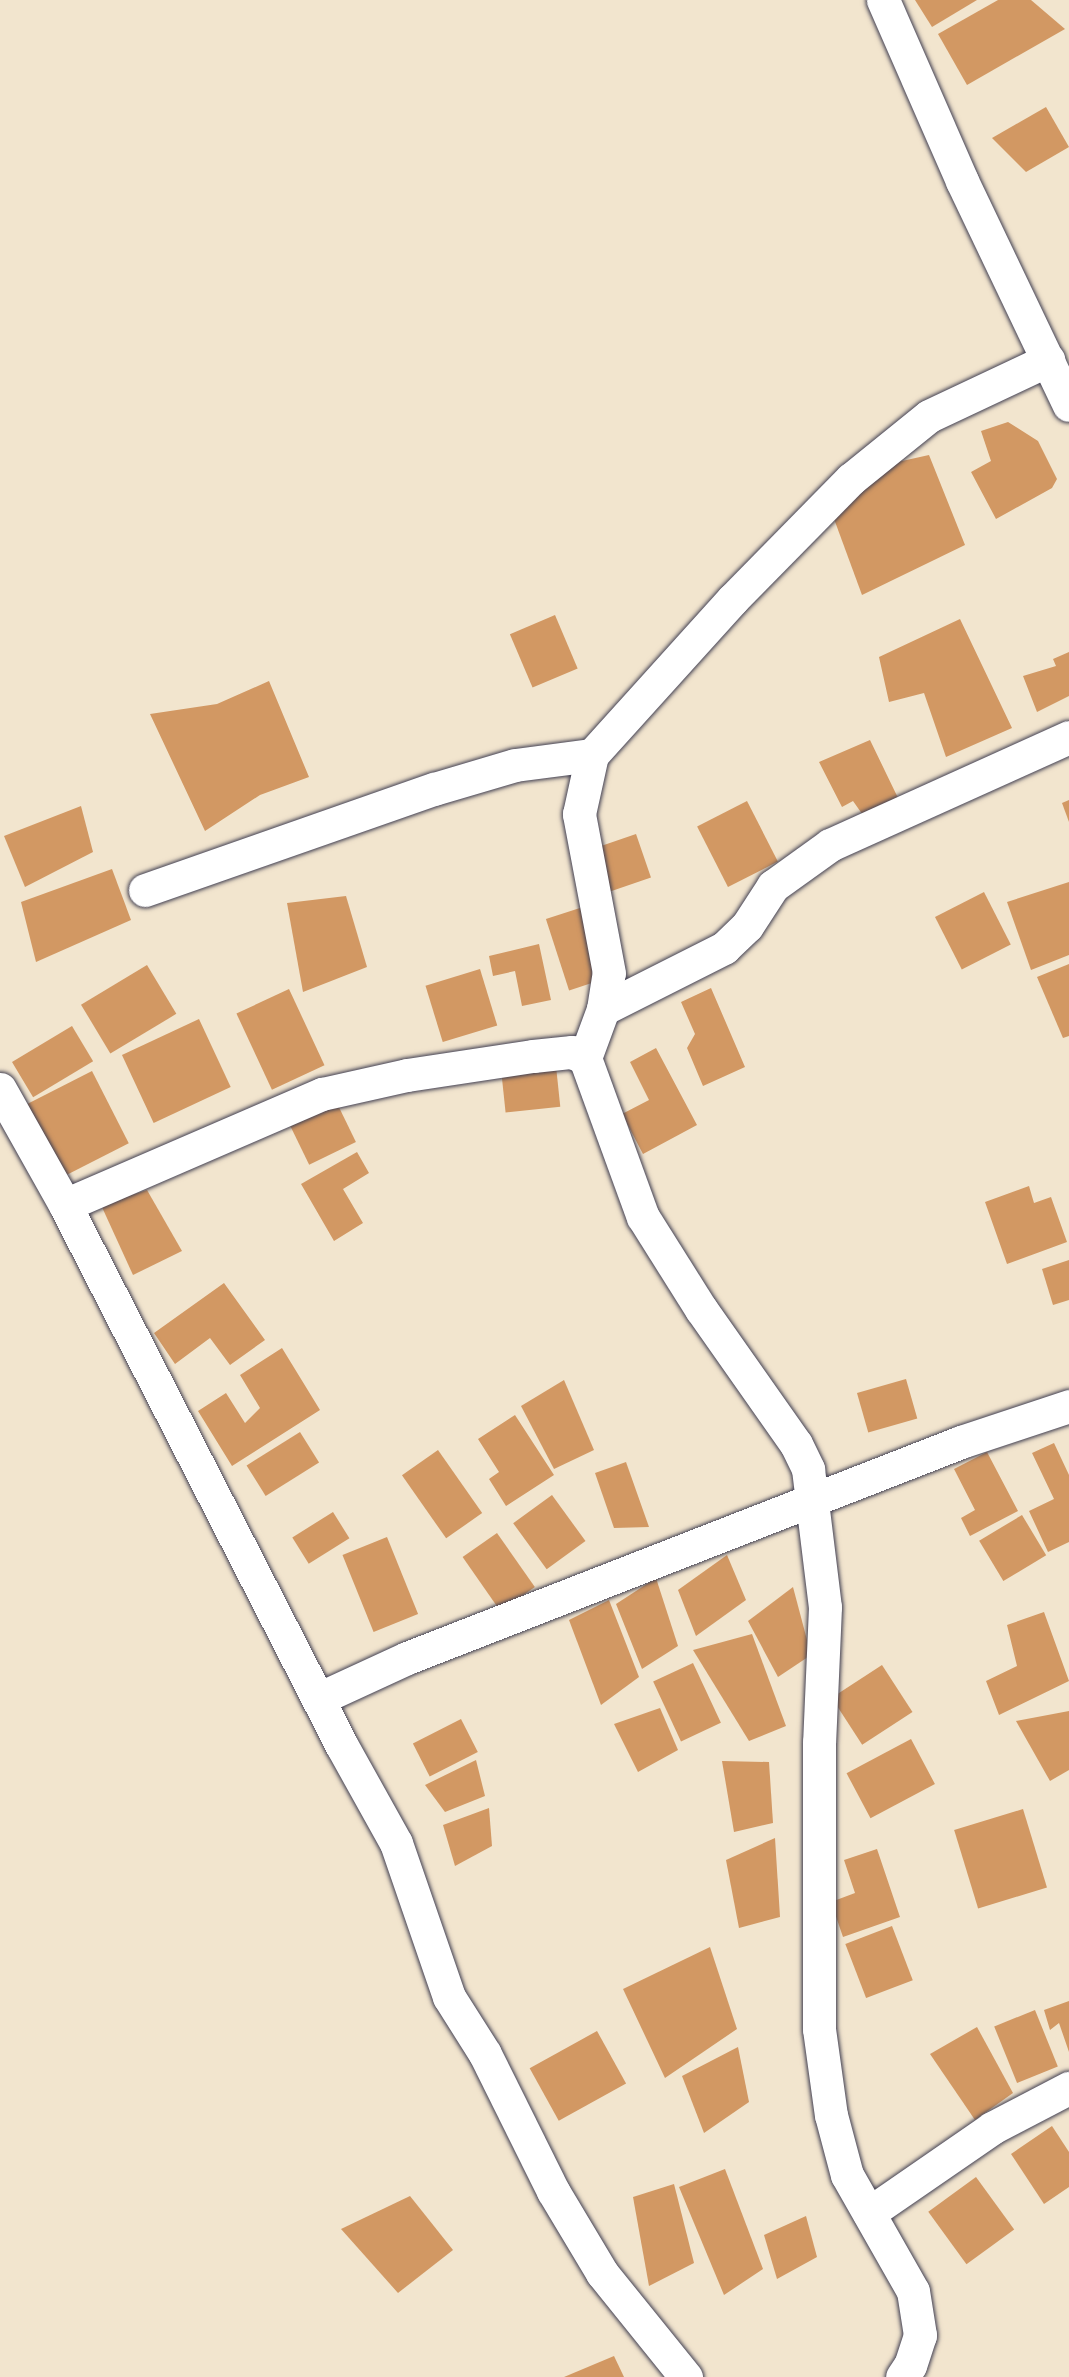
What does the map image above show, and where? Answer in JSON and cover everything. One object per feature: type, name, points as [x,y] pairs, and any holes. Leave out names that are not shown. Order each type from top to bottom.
[{"type":"street","points":[[883,0],[962,181],[1069,405]]},
{"type":"street","points":[[902,2377],[910,2365],[920,2335],[913,2292],[847,2175],[831,2115],[819,2029],[819,1742],[825,1607],[808,1468],[796,1444],[701,1309],[643,1217],[585,1058],[603,1009],[609,974],[579,814],[592,755],[733,599],[851,479],[929,416],[1048,360]]},
{"type":"street","points":[[603,1009],[724,948],[747,926],[773,886],[831,845],[1069,737]]},
{"type":"street","points":[[145,890],[434,789],[515,765],[592,755]]},
{"type":"street","points":[[64,1205],[322,1094],[408,1075],[533,1056],[573,1052],[585,1058]]},
{"type":"street","points":[[0,1089],[64,1205],[318,1699],[396,1843],[449,1997],[485,2054],[553,2191],[602,2273],[686,2377]]},
{"type":"street","points":[[318,1699],[407,1658],[961,1442],[1069,1406]]},
{"type":"street","points":[[869,2213],[992,2128],[1069,2088]]},
{"type":"building","points":[[915,0],[977,0],[932,27]]},
{"type":"building","points":[[998,0],[1031,0],[1065,29],[967,85],[938,34]]},
{"type":"building","points":[[1046,107],[1069,147],[1026,172],[992,138]]},
{"type":"building","points":[[1008,422],[1038,441],[1057,479],[1052,488],[996,519],[971,472],[991,461],[981,431]]},
{"type":"building","points":[[929,455],[965,545],[862,595],[830,508],[875,467]]},
{"type":"building","points":[[555,615],[578,668],[533,688],[510,634]]},
{"type":"building","points":[[960,619],[1012,728],[946,757],[924,693],[889,702],[879,657]]},
{"type":"building","points":[[1069,652],[1069,696],[1037,712],[1023,676],[1056,666],[1053,659]]},
{"type":"building","points":[[269,681],[309,777],[260,795],[205,831],[150,714],[217,704]]},
{"type":"building","points":[[870,740],[899,800],[865,818],[853,801],[842,807],[819,762]]},
{"type":"building","points":[[1069,800],[1069,822],[1062,803]]},
{"type":"building","points":[[747,801],[778,862],[728,887],[697,826]]},
{"type":"building","points":[[81,806],[93,852],[25,887],[4,836]]},
{"type":"building","points":[[636,834],[651,877],[607,893],[592,849]]},
{"type":"building","points":[[112,869],[131,920],[36,962],[21,902]]},
{"type":"building","points":[[1069,882],[1069,955],[1031,970],[1007,902]]},
{"type":"building","points":[[984,892],[1011,945],[962,970],[935,917]]},
{"type":"building","points":[[346,896],[367,967],[303,992],[287,903]]},
{"type":"building","points":[[583,907],[606,978],[569,990],[546,919]]},
{"type":"building","points":[[539,944],[551,1000],[522,1006],[515,971],[493,976],[489,956]]},
{"type":"building","points":[[1069,964],[1069,1036],[1063,1038],[1037,977]]},
{"type":"building","points":[[147,965],[176,1014],[110,1054],[81,1005]]},
{"type":"building","points":[[480,969],[497,1025],[443,1042],[425,986]]},
{"type":"building","points":[[711,988],[745,1067],[703,1086],[687,1048],[695,1034],[681,1002]]},
{"type":"building","points":[[289,989],[324,1065],[272,1090],[236,1014]]},
{"type":"building","points":[[199,1019],[231,1087],[154,1123],[122,1055]]},
{"type":"building","points":[[72,1026],[93,1061],[33,1097],[12,1062]]},
{"type":"building","points":[[656,1048],[697,1125],[643,1154],[622,1114],[649,1100],[630,1062]]},
{"type":"building","points":[[556,1066],[560,1107],[506,1113],[501,1072]]},
{"type":"building","points":[[92,1071],[129,1143],[61,1178],[24,1106]]},
{"type":"building","points":[[334,1097],[356,1142],[309,1165],[287,1120]]},
{"type":"building","points":[[357,1152],[369,1173],[343,1189],[363,1223],[334,1241],[301,1184]]},
{"type":"building","points":[[1029,1186],[1034,1203],[1051,1197],[1067,1242],[1007,1264],[985,1202]]},
{"type":"building","points":[[147,1190],[182,1251],[133,1275],[101,1205]]},
{"type":"building","points":[[1069,1260],[1069,1300],[1053,1305],[1042,1269]]},
{"type":"building","points":[[224,1283],[265,1340],[230,1365],[210,1338],[175,1364],[154,1333]]},
{"type":"building","points":[[282,1348],[320,1410],[232,1466],[198,1411],[226,1393],[245,1423],[260,1408],[240,1375]]},
{"type":"building","points":[[906,1379],[917,1418],[868,1432],[857,1393]]},
{"type":"building","points":[[564,1380],[594,1450],[554,1469],[521,1406]]},
{"type":"building","points":[[515,1415],[554,1475],[506,1506],[489,1479],[499,1472],[478,1439]]},
{"type":"building","points":[[300,1432],[319,1463],[266,1496],[247,1465]]},
{"type":"building","points":[[1054,1443],[1069,1475],[1069,1542],[1048,1552],[1029,1511],[1054,1499],[1032,1453]]},
{"type":"building","points":[[438,1450],[482,1513],[446,1538],[402,1475]]},
{"type":"building","points":[[987,1452],[1018,1511],[970,1536],[961,1518],[975,1510],[954,1469]]},
{"type":"building","points":[[626,1462],[649,1527],[614,1528],[595,1473]]},
{"type":"building","points":[[552,1495],[586,1541],[547,1569],[513,1523]]},
{"type":"building","points":[[333,1512],[349,1538],[309,1564],[292,1537]]},
{"type":"building","points":[[1022,1515],[1046,1555],[1003,1581],[979,1541]]},
{"type":"building","points":[[497,1533],[535,1587],[500,1611],[463,1557]]},
{"type":"building","points":[[387,1537],[418,1614],[374,1632],[342,1555]]},
{"type":"building","points":[[727,1555],[746,1600],[696,1636],[678,1590]]},
{"type":"building","points":[[656,1578],[678,1646],[642,1669],[616,1604]]},
{"type":"building","points":[[793,1587],[811,1655],[778,1677],[748,1621]]},
{"type":"building","points":[[609,1600],[639,1677],[601,1705],[569,1620]]},
{"type":"building","points":[[1044,1612],[1069,1681],[999,1715],[986,1681],[1017,1666],[1007,1625]]},
{"type":"building","points":[[752,1634],[786,1726],[749,1741],[693,1650]]},
{"type":"building","points":[[693,1663],[721,1723],[681,1741],[653,1682]]},
{"type":"building","points":[[882,1665],[912,1712],[862,1745],[832,1698]]},
{"type":"building","points":[[660,1708],[678,1750],[638,1772],[614,1724]]},
{"type":"building","points":[[1069,1711],[1069,1770],[1050,1781],[1016,1721]]},
{"type":"building","points":[[461,1719],[478,1752],[430,1776],[413,1744]]},
{"type":"building","points":[[911,1739],[935,1784],[870,1818],[847,1773]]},
{"type":"building","points":[[476,1760],[485,1796],[445,1812],[425,1785]]},
{"type":"building","points":[[722,1761],[769,1762],[773,1823],[734,1832]]},
{"type":"building","points":[[489,1808],[492,1846],[455,1866],[443,1825]]},
{"type":"building","points":[[1023,1809],[1047,1887],[978,1908],[954,1830]]},
{"type":"building","points":[[775,1838],[780,1917],[739,1928],[726,1860]]},
{"type":"building","points":[[877,1849],[900,1917],[843,1937],[831,1902],[855,1893],[844,1860]]},
{"type":"building","points":[[892,1926],[913,1980],[866,1998],[845,1944]]},
{"type":"building","points":[[710,1947],[737,2029],[665,2078],[623,1989]]},
{"type":"building","points":[[1069,2001],[1069,2052],[1059,2023],[1050,2030],[1044,2010]]},
{"type":"building","points":[[1035,2010],[1058,2067],[1017,2083],[994,2026]]},
{"type":"building","points":[[977,2027],[1013,2093],[975,2120],[930,2054]]},
{"type":"building","points":[[597,2031],[626,2083],[559,2121],[530,2068]]},
{"type":"building","points":[[738,2047],[749,2102],[704,2133],[682,2076]]},
{"type":"building","points":[[1052,2126],[1069,2152],[1069,2187],[1044,2204],[1011,2154]]},
{"type":"building","points":[[725,2169],[763,2269],[724,2295],[679,2187]]},
{"type":"building","points":[[976,2177],[1014,2230],[966,2264],[928,2212]]},
{"type":"building","points":[[674,2184],[694,2263],[649,2286],[633,2197]]},
{"type":"building","points":[[410,2196],[453,2250],[398,2293],[341,2229]]},
{"type":"building","points":[[806,2216],[817,2257],[777,2279],[764,2235]]},
{"type":"building","points":[[614,2356],[624,2377],[564,2377]]}]
